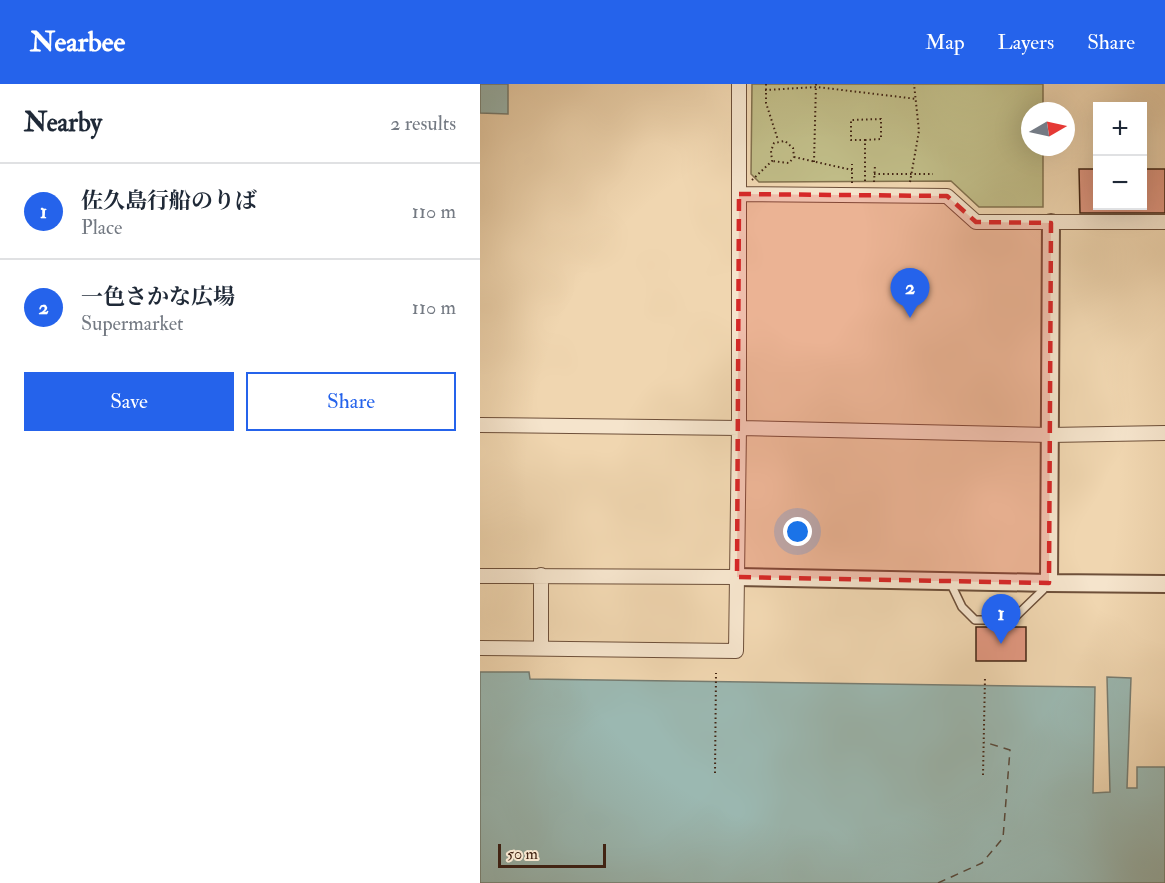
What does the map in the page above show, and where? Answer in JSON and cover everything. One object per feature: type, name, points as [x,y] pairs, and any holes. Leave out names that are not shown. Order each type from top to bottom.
[{"type":"street","points":[[480,648],[736,651],[739,428],[739,84]]},
{"type":"street","points":[[739,194],[947,196],[976,222],[1165,222]]},
{"type":"street","points":[[1046,587],[1050,435],[1051,223]]},
{"type":"street","points":[[480,425],[1050,435],[1165,433]]},
{"type":"street","points":[[541,575],[541,648]]},
{"type":"street","points":[[480,576],[950,581],[1046,587],[1165,584]]},
{"type":"lane","points":[[950,581],[962,607],[975,620],[1012,620],[1046,587]]},
{"type":"path","points":[[766,84],[766,103],[778,140]]},
{"type":"path","points":[[910,185],[910,174],[919,131],[914,84]]},
{"type":"path","points":[[765,90],[817,86],[917,99]]},
{"type":"path","points":[[814,162],[817,86]]},
{"type":"path","points":[[881,119],[881,139],[865,140],[851,140],[851,120],[881,119]]},
{"type":"path","points":[[772,161],[789,163],[794,157],[793,148],[785,141],[778,140]]},
{"type":"path","points":[[772,161],[771,151],[778,140]]},
{"type":"path","points":[[865,140],[865,179]]},
{"type":"path","points":[[794,157],[852,170]]},
{"type":"path","points":[[752,180],[772,161]]},
{"type":"path","points":[[852,164],[852,185]]},
{"type":"path","points":[[873,185],[875,165]]},
{"type":"path","points":[[874,174],[933,174]]},
{"type":"path","points":[[715,773],[716,673]]},
{"type":"path","points":[[983,775],[985,677]]},
{"type":"highlighted area","points":[[739,194],[947,196],[976,222],[1051,223],[1049,583],[737,577]]},
{"type":"shaded area","points":[[752,84],[1043,84],[1043,102],[1021,102],[1021,156],[1043,156],[1043,207],[979,207],[951,181],[759,182],[751,174]]},
{"type":"water","points":[[480,84],[508,84],[508,114],[480,113]]},
{"type":"water","points":[[480,672],[529,672],[530,679],[1095,687],[1093,793],[1110,792],[1107,677],[1131,678],[1127,788],[1137,788],[1137,767],[1165,767],[1165,883],[480,883]]},
{"type":"building","points":[[1079,169],[1093,169],[1093,210],[1147,210],[1147,169],[1165,169],[1165,213],[1080,213]]},
{"type":"building","points":[[976,627],[1026,627],[1026,661],[976,661]]},
{"type":"ferry route","points":[[938,883],[982,863],[1003,838],[1010,750],[984,742]]},
{"type":"place","name":"一色さかな広場","points":[[910,318]]},
{"type":"place","name":"佐久島行船のりば","points":[[1001,644]]}]
